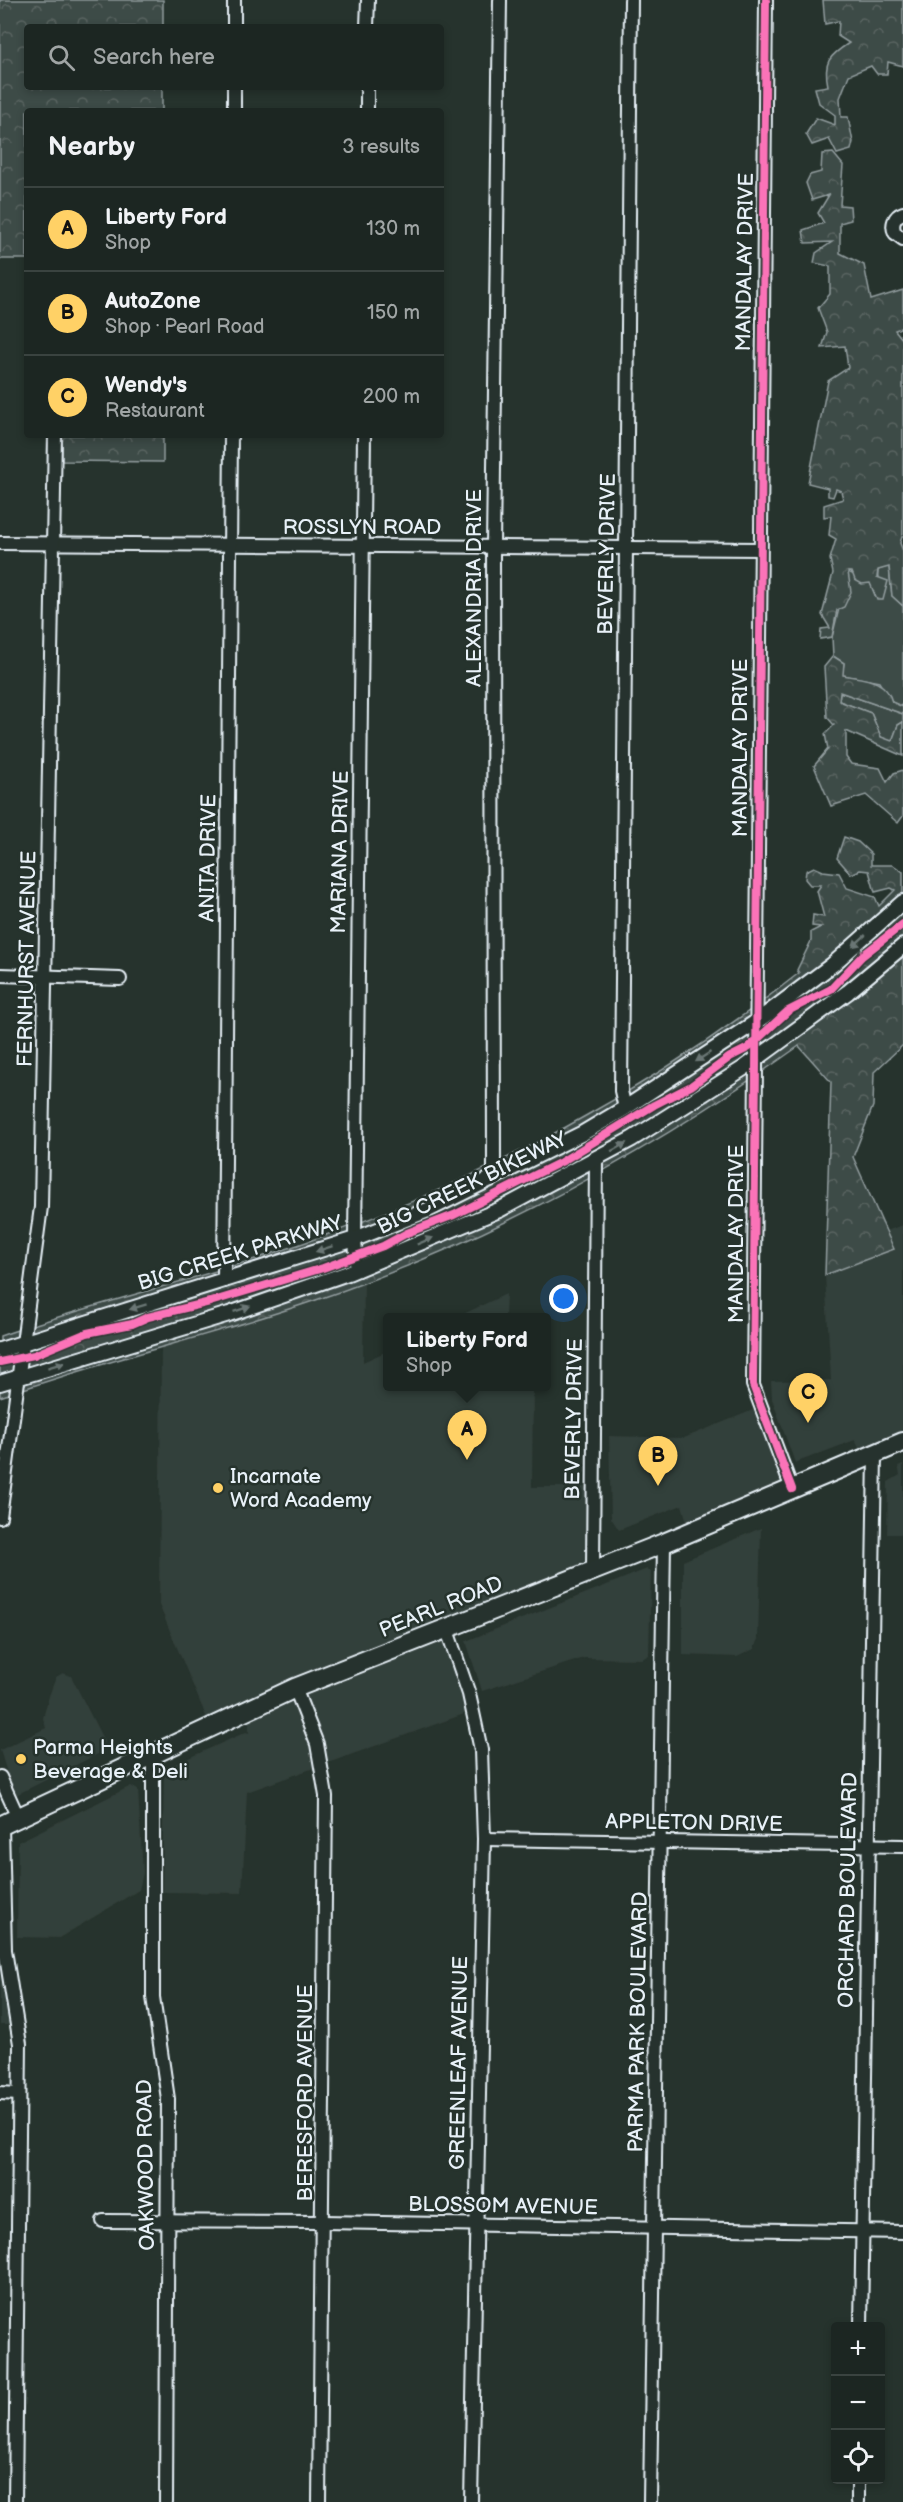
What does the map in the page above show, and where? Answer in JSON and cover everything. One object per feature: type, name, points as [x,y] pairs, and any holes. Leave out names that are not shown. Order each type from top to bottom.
[{"type":"main road","name":"PEARL ROAD","points":[[7,1823],[295,1688],[664,1543],[903,1442]]},
{"type":"street","points":[[234,0],[234,24]]},
{"type":"street","points":[[367,24],[368,0]]},
{"type":"street","name":"ALEXANDRIA DRIVE","points":[[494,1176],[493,546],[500,0]]},
{"type":"street","name":"BEVERLY DRIVE","points":[[625,1108],[621,1091],[631,0]]},
{"type":"street","name":"MANDALAY DRIVE","points":[[766,0],[753,1385],[792,1489]]},
{"type":"street","points":[[234,90],[234,108]]},
{"type":"street","points":[[367,90],[367,108]]},
{"type":"street","points":[[903,213],[896,217],[893,225],[895,233],[903,239]]},
{"type":"street","name":"FERNHURST AVENUE","points":[[0,1517],[22,1342],[27,1327],[41,1207],[55,438]]},
{"type":"street","name":"ANITA DRIVE","points":[[224,1281],[231,438]]},
{"type":"street","name":"MARIANA DRIVE","points":[[357,1270],[364,438]]},
{"type":"street","name":"ROSSLYN ROAD","points":[[0,543],[230,546],[627,546],[760,549]]},
{"type":"street","name":"BIG CREEK PARKWAY","points":[[0,1350],[356,1239],[428,1210],[583,1133],[625,1108],[756,1022],[832,965],[903,902]]},
{"type":"street","points":[[0,1383],[229,1314],[357,1270],[499,1210],[642,1134],[755,1059],[848,992],[903,946]]},
{"type":"street","points":[[0,975],[120,979]]},
{"type":"street","name":"BEVERLY DRIVE","points":[[592,1571],[596,1160]]},
{"type":"street","name":"ORCHARD BOULEVARD","points":[[861,2322],[874,1454]]},
{"type":"street","name":"PARMA PARK BOULEVARD","points":[[650,2502],[664,1543]]},
{"type":"street","name":"GREENLEAF AVENUE","points":[[447,1630],[469,1694],[481,1750],[484,1839],[471,2502]]},
{"type":"street","name":"BERESFORD AVENUE","points":[[295,1688],[317,1744],[326,1796],[319,2502]]},
{"type":"street","name":"OAKWOOD ROAD","points":[[153,1756],[153,1997],[168,2099],[166,2502]]},
{"type":"street","points":[[0,1777],[7,1823],[5,1950],[20,2044],[15,2502]]},
{"type":"street","name":"APPLETON DRIVE","points":[[484,1839],[903,1846]]},
{"type":"street","points":[[0,2093],[19,2094]]},
{"type":"street","name":"BLOSSOM AVENUE","points":[[103,2221],[323,2222],[903,2232]]},
{"type":"street","points":[[858,2484],[858,2502]]},
{"type":"shaded area","points":[[903,1225],[903,1437],[862,1454],[855,1440],[795,1463],[772,1399],[771,1381],[831,1380],[825,1275],[894,1249],[886,1231]]},
{"type":"shaded area","points":[[364,1282],[363,1362],[383,1353],[383,1391],[533,1391],[532,1487],[588,1487],[587,1567],[208,1721],[159,1605],[161,1346],[270,1315]]},
{"type":"shaded area","points":[[506,1294],[505,1313],[466,1313]]},
{"type":"shaded area","points":[[758,1408],[786,1483],[687,1522],[682,1505],[619,1530],[611,1518],[609,1436],[684,1438]]},
{"type":"shaded area","points":[[903,1464],[903,1534],[887,1534],[888,1482],[900,1475],[898,1466]]},
{"type":"shaded area","points":[[761,1528],[758,1639],[754,1649],[737,1657],[683,1655],[683,1561]]},
{"type":"shaded area","points":[[647,1569],[651,1571],[649,1655],[642,1659],[584,1658],[482,1691],[466,1641]]},
{"type":"shaded area","points":[[443,1636],[467,1713],[247,1792],[242,1893],[162,1892],[164,1769],[246,1732],[249,1733],[249,1715]]},
{"type":"shaded area","points":[[63,1673],[71,1676],[108,1749],[14,1796],[0,1750],[46,1728],[43,1718],[49,1696],[56,1677]]},
{"type":"shaded area","points":[[131,1786],[138,1790],[143,1873],[139,1890],[59,1938],[17,1937],[18,1842]]},
{"type":"shaded area","points":[[0,1951],[11,2025],[0,2025]]},
{"type":"green space","points":[[0,0],[163,0],[163,24],[24,24],[24,90],[162,90],[162,108],[24,108],[24,259],[0,259]]},
{"type":"green space","points":[[823,0],[903,0],[903,66],[888,62],[887,74],[877,74],[871,66],[849,75],[840,98],[841,117],[848,117],[853,142],[851,150],[837,154],[829,139],[812,145],[806,134],[816,118],[835,125],[835,115],[819,103],[815,88],[828,86],[826,71],[829,60],[849,43],[838,36],[839,21],[825,24]]},
{"type":"green space","points":[[833,153],[843,165],[840,205],[850,206],[851,220],[840,223],[840,253],[864,265],[871,300],[903,290],[903,327],[895,330],[903,340],[903,534],[900,543],[903,551],[903,606],[892,596],[889,567],[878,570],[877,577],[888,581],[883,600],[877,600],[870,583],[862,584],[855,580],[852,572],[848,572],[851,592],[844,607],[837,610],[832,637],[820,639],[821,629],[830,628],[822,615],[833,573],[830,559],[836,539],[829,535],[831,516],[824,517],[824,505],[843,499],[841,491],[836,489],[833,497],[828,496],[828,488],[808,483],[828,381],[848,368],[845,346],[822,348],[827,332],[818,308],[830,294],[830,266],[814,263],[816,253],[832,242],[805,243],[803,230],[824,223],[818,213],[829,195],[812,200],[806,183],[810,175],[821,172],[822,154]]},
{"type":"green space","points":[[62,438],[163,438],[163,462],[62,461]]},
{"type":"green space","points":[[889,566],[892,596],[903,606],[903,703],[901,706],[891,702],[879,682],[842,675],[844,663],[833,656],[832,637],[848,572],[870,582],[877,599],[878,570]]},
{"type":"green space","points":[[833,656],[844,663],[843,675],[879,684],[885,688],[892,702],[903,707],[903,714],[840,692],[839,701],[871,713],[881,737],[892,741],[898,725],[903,722],[903,756],[846,731],[846,757],[851,764],[880,768],[887,782],[894,773],[903,770],[903,816],[898,823],[866,795],[831,806],[814,766],[828,749],[825,734],[834,725],[827,717],[824,667]]},
{"type":"green space","points":[[840,692],[903,714],[903,722],[898,725],[892,742],[881,737],[871,713],[839,701]]},
{"type":"green space","points":[[844,837],[858,842],[871,854],[871,865],[893,865],[903,872],[903,1045],[874,1072],[873,1106],[853,1157],[894,1249],[825,1275],[831,1082],[799,1046],[743,1085],[627,1157],[506,1222],[444,1250],[381,1276],[277,1313],[79,1371],[0,1397],[0,1336],[274,1253],[377,1216],[441,1189],[566,1127],[686,1055],[799,973],[797,970],[811,941],[811,932],[821,927],[812,926],[813,915],[824,917],[817,891],[821,885],[810,885],[805,879],[806,871],[814,867],[839,873],[847,888],[875,897],[879,906],[895,890],[891,888],[875,892],[869,871],[860,870],[851,874],[837,858]]},
{"type":"cycle path","points":[[766,0],[753,1385],[792,1489]]},
{"type":"cycle path","name":"BIG CREEK BIKEWAY","points":[[0,1362],[34,1355],[87,1333],[132,1324],[148,1317],[210,1302],[323,1268],[383,1246],[407,1233],[454,1215],[561,1162],[654,1105],[691,1086],[730,1057],[748,1048],[788,1011],[831,989],[862,956],[903,924]]},
{"type":"place","name":"Wendy's","points":[[808,1423]]},
{"type":"place","name":"Liberty Ford","points":[[467,1460]]},
{"type":"place","name":"AutoZone","points":[[658,1486]]},
{"type":"place","name":"Incarnate Word Academy","points":[[218,1488]]},
{"type":"place","name":"Parma Heights Beverage & Deli","points":[[21,1759]]}]
